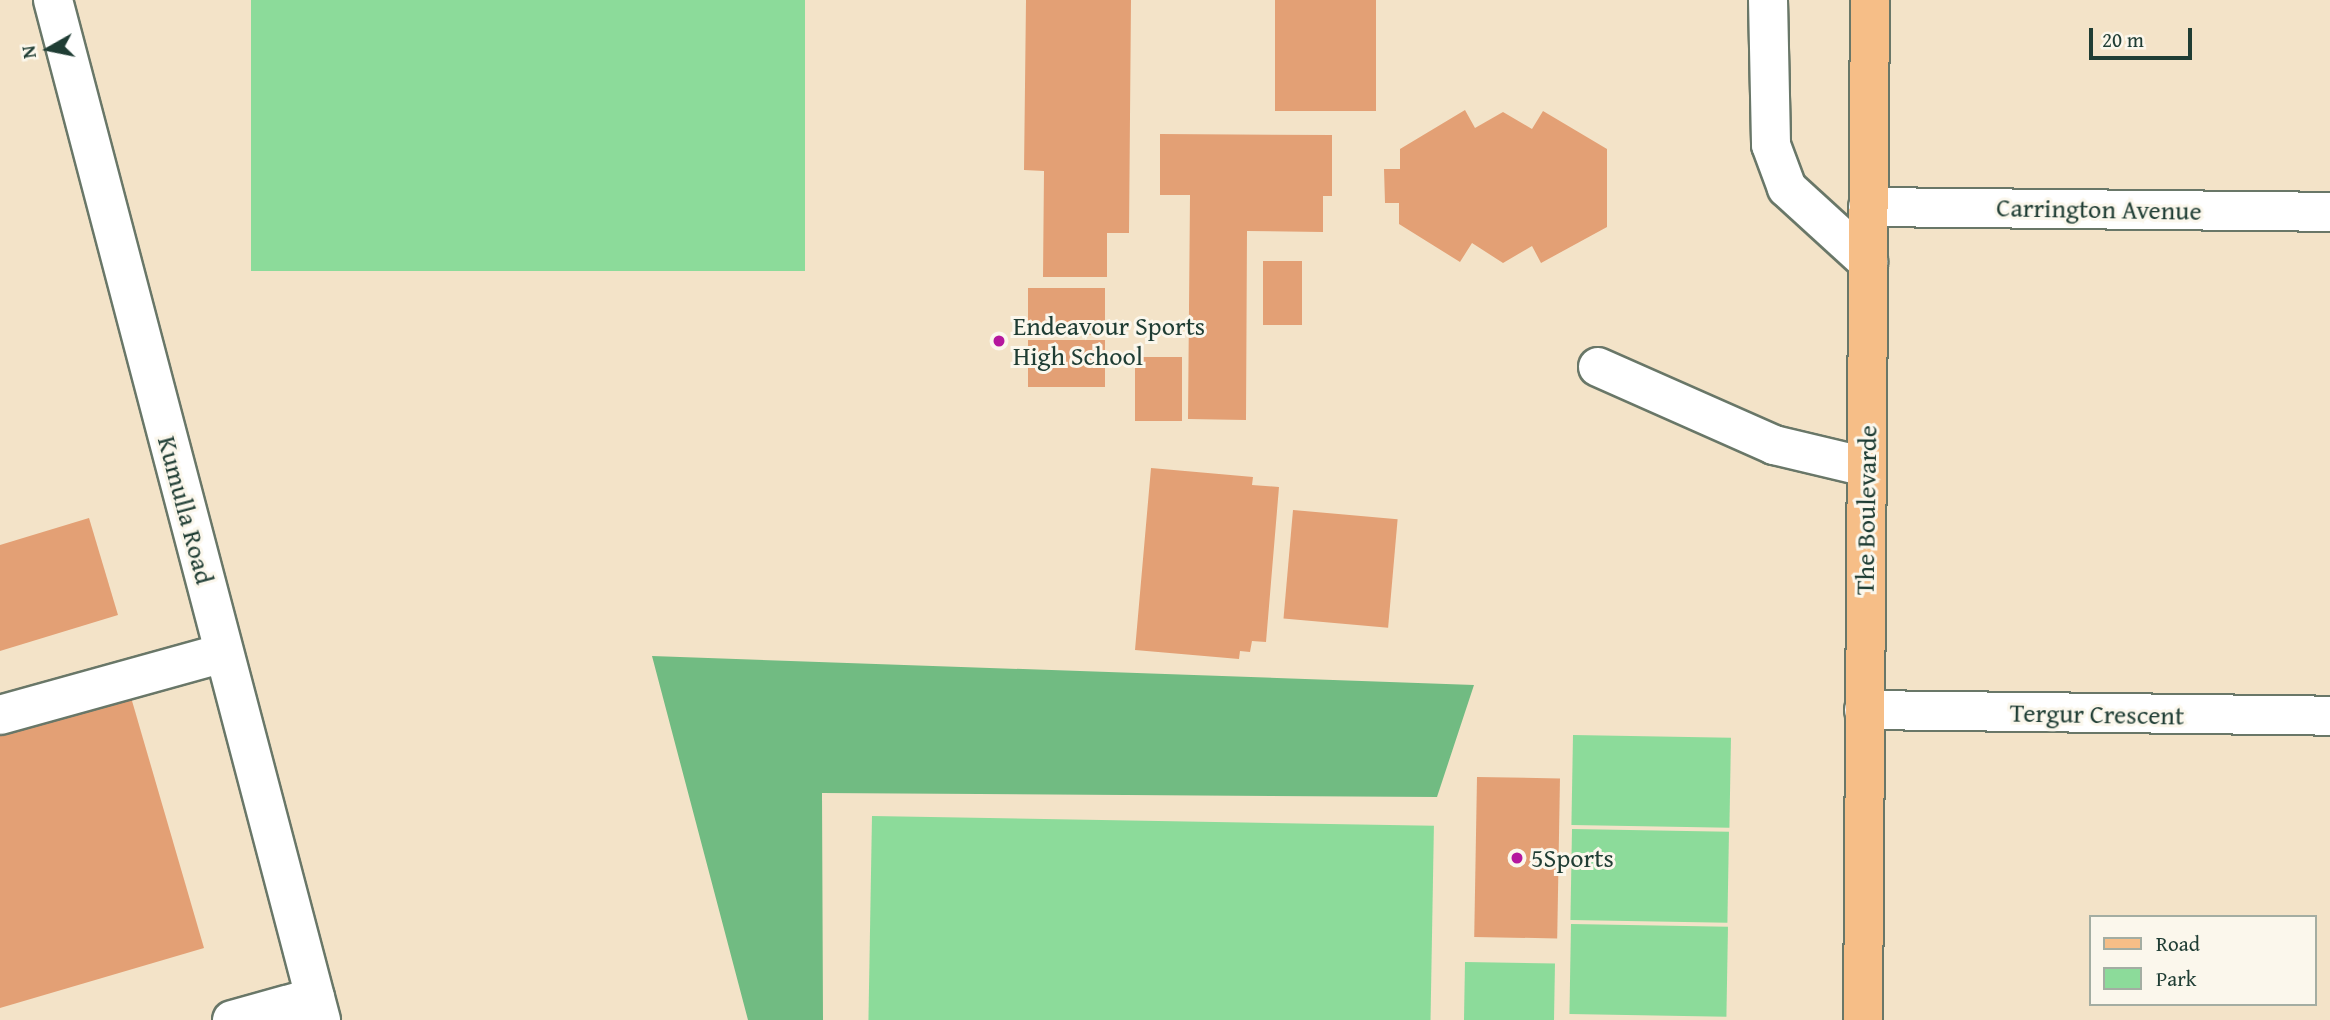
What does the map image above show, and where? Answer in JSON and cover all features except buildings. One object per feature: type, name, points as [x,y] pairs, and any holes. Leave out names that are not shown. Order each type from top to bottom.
[{"type":"main road","name":"The Boulevarde","points":[[1863,1020],[1870,0]]},
{"type":"street","name":"Kumulla Road","points":[[53,0],[318,1008]]},
{"type":"street","points":[[1768,0],[1771,145],[1783,177],[1810,212],[1868,261]]},
{"type":"street","name":"Carrington Avenue","points":[[1868,207],[2330,212]]},
{"type":"street","points":[[1598,367],[1774,445],[1866,467]]},
{"type":"street","points":[[0,715],[224,653]]},
{"type":"street","name":"Tergur Crescent","points":[[1864,710],[2330,716]]},
{"type":"street","points":[[232,1020],[318,1008]]},
{"type":"green space","points":[[251,0],[805,0],[805,271],[251,271]]},
{"type":"green space","points":[[652,656],[1474,685],[1437,797],[822,793],[823,1020],[748,1020]]},
{"type":"green space","points":[[1573,735],[1731,738],[1729,828],[1571,825]]},
{"type":"green space","points":[[872,816],[1434,826],[1431,1020],[868,1020]]},
{"type":"green space","points":[[1572,829],[1729,832],[1727,923],[1570,920]]},
{"type":"green space","points":[[1571,924],[1728,927],[1726,1017],[1569,1014]]},
{"type":"green space","points":[[1465,962],[1555,964],[1554,1020],[1464,1020]]},
{"type":"place","name":"Endeavour Sports High School","points":[[999,341]]},
{"type":"place","name":"5Sports","points":[[1517,858]]}]
